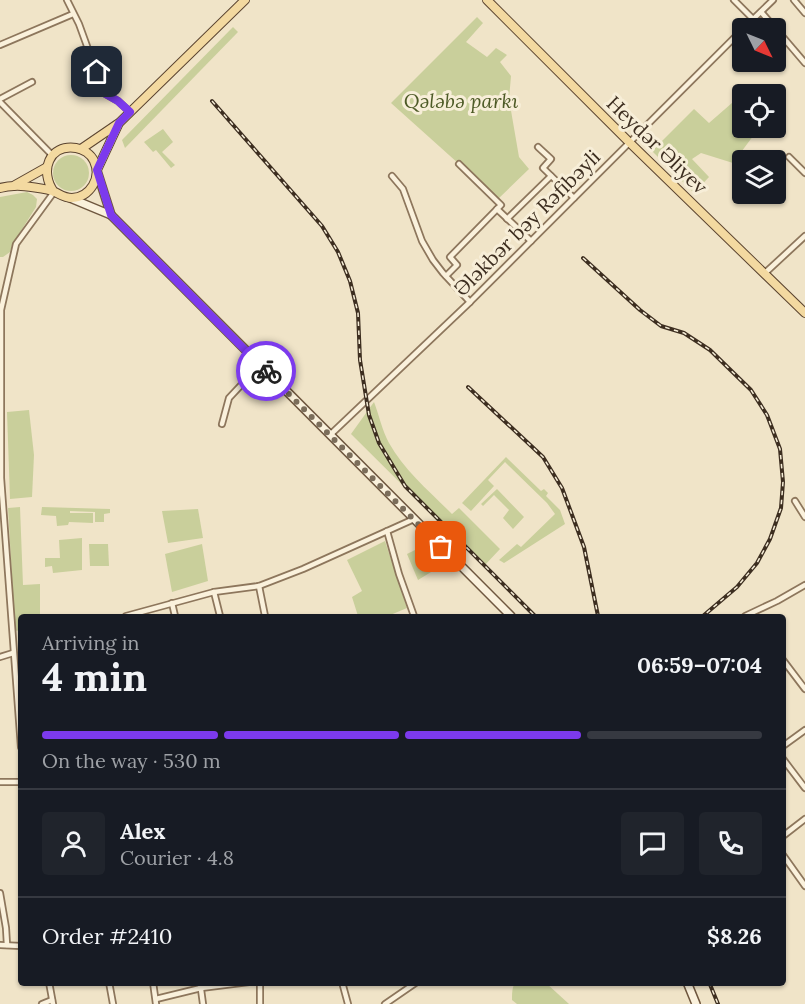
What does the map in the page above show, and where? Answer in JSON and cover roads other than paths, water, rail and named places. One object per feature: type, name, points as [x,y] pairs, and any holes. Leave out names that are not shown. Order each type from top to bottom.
[{"type":"main road","points":[[81,149],[119,123],[245,0]]},
{"type":"main road","name":"Heydər Əliyev","points":[[487,0],[805,313]]},
{"type":"main road","points":[[70,198],[79,197],[93,187],[97,170],[119,123]]},
{"type":"main road","points":[[54,192],[46,176],[50,159],[64,148],[81,149],[94,161],[111,215]]},
{"type":"main road","points":[[0,188],[15,185],[47,167]]},
{"type":"main road","points":[[15,185],[54,192],[111,215],[509,614]]},
{"type":"main road","points":[[689,986],[696,1004]]},
{"type":"street","points":[[67,0],[79,24],[104,93],[118,101],[130,112]]},
{"type":"street","points":[[734,0],[752,18]]},
{"type":"street","name":"Ələkbər bəy Rəfibəyli","points":[[754,18],[773,0]]},
{"type":"street","points":[[794,0],[805,13]]},
{"type":"street","points":[[761,12],[766,18]]},
{"type":"street","points":[[0,45],[73,14]]},
{"type":"street","name":"Ələkbər bəy Rəfibəyli","points":[[330,435],[470,302],[732,40]]},
{"type":"street","points":[[786,41],[805,63]]},
{"type":"street","points":[[32,82],[0,101],[53,156]]},
{"type":"street","points":[[538,147],[551,159],[543,168],[574,198]]},
{"type":"street","points":[[789,156],[805,173]]},
{"type":"street","points":[[446,276],[457,265],[450,257],[501,205],[459,164]]},
{"type":"street","points":[[507,219],[551,176]]},
{"type":"street","points":[[392,177],[403,189],[422,241],[433,260],[470,302]]},
{"type":"street","points":[[18,709],[1,478],[1,311],[16,244],[54,192]]},
{"type":"street","points":[[497,209],[531,241]]},
{"type":"street","points":[[765,273],[805,236]]},
{"type":"street","points":[[222,424],[229,398],[260,365]]},
{"type":"street","points":[[795,501],[805,517]]},
{"type":"street","points":[[135,614],[214,592],[259,586],[303,569],[414,519]]},
{"type":"street","points":[[387,531],[413,614]]},
{"type":"street","points":[[259,586],[265,614]]},
{"type":"street","points":[[751,614],[802,587],[805,595]]},
{"type":"street","points":[[214,592],[220,614]]},
{"type":"street","points":[[172,603],[175,614]]},
{"type":"street","points":[[12,643],[18,642]]},
{"type":"street","points":[[0,657],[13,653]]},
{"type":"street","points":[[786,664],[805,689]]},
{"type":"street","points":[[786,744],[805,730]]},
{"type":"street","points":[[786,763],[805,788]]},
{"type":"street","points":[[0,782],[18,782]]},
{"type":"street","points":[[786,834],[805,819]]},
{"type":"street","points":[[786,859],[805,886]]},
{"type":"street","points":[[0,893],[7,945]]},
{"type":"street","points":[[0,945],[18,946]]},
{"type":"street","points":[[42,1004],[53,1002],[51,986]]},
{"type":"street","points":[[111,986],[113,1004]]},
{"type":"street","points":[[154,986],[156,1001],[197,986]]},
{"type":"street","points":[[200,986],[203,1004]]},
{"type":"street","points":[[260,986],[260,1004]]},
{"type":"street","points":[[343,986],[348,1004]]},
{"type":"street","points":[[385,1004],[411,986]]},
{"type":"railway","points":[[212,101],[322,226],[338,252],[350,281],[358,313],[360,360],[369,415],[379,443],[405,486],[533,614]]},
{"type":"railway","points":[[583,258],[661,326],[684,333],[710,350],[751,390],[767,415],[780,449],[783,482],[781,508],[770,539],[757,563],[737,587],[705,614]]},
{"type":"railway","points":[[468,387],[543,457],[562,488],[584,547],[598,614]]},
{"type":"railway","points":[[711,986],[718,1004]]},
{"type":"park label","name":"Qələbə parkı","points":[[461,101]]}]
